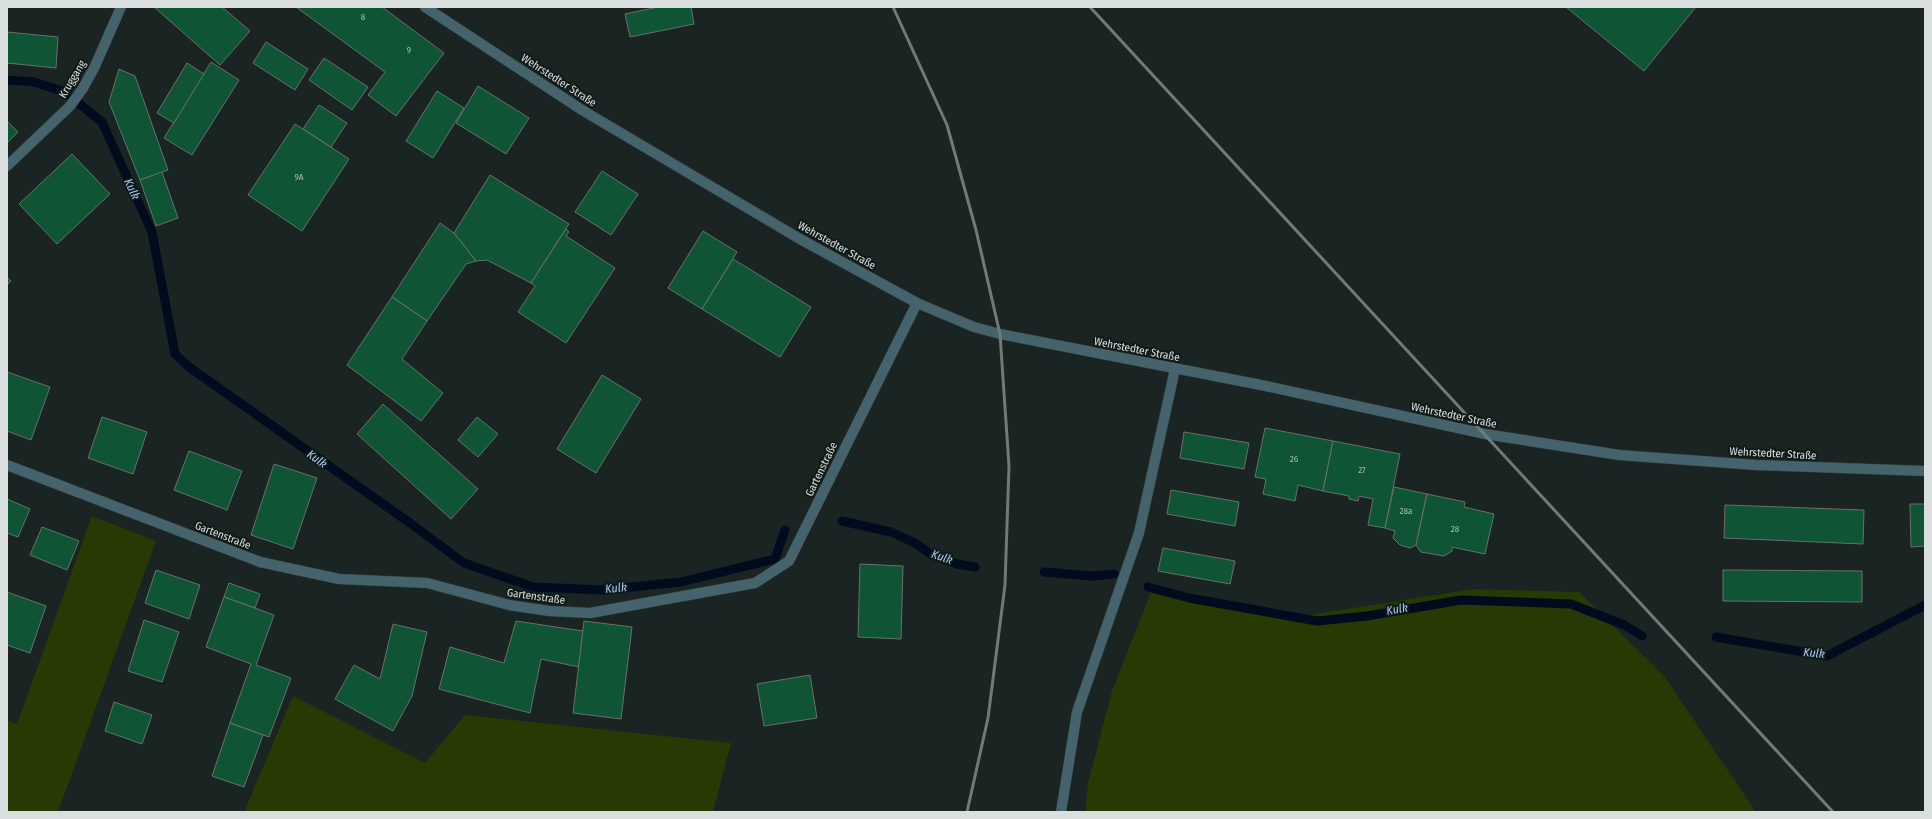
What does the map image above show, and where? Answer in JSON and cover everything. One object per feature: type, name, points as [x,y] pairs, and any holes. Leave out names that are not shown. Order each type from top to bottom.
[{"type":"street","name":"Kruggang","points":[[7,166],[70,106],[83,88],[121,7]]},
{"type":"street","name":"Wehrstedter Straße","points":[[425,7],[582,110],[800,239],[917,303],[974,327],[1000,334],[1485,434],[1619,455],[1756,465],[1925,471]]},
{"type":"street","name":"Gartenstraße","points":[[7,465],[260,562],[340,579],[427,583],[509,605],[549,612],[597,611],[755,583],[789,561],[917,303]]},
{"type":"street","points":[[1061,812],[1077,712],[1139,533],[1175,369]]},
{"type":"green space","points":[[92,516],[156,541],[58,812],[7,812],[7,720],[17,724]]},
{"type":"green space","points":[[1153,587],[1302,616],[1474,589],[1579,592],[1665,677],[1756,812],[1085,812],[1088,783],[1112,691]]},
{"type":"green space","points":[[293,696],[425,763],[465,715],[731,743],[713,812],[244,812]]},
{"type":"building","points":[[154,7],[222,7],[250,31],[220,65]]},
{"type":"building","points":[[296,7],[382,7],[444,53],[396,116],[368,95],[385,72]]},
{"type":"building","points":[[658,7],[691,7],[694,24],[630,37],[625,14]]},
{"type":"building","points":[[1566,7],[1696,7],[1644,71]]},
{"type":"building","points":[[7,32],[58,37],[56,68],[7,63]]},
{"type":"building","points":[[266,42],[308,69],[295,90],[253,63]]},
{"type":"building","points":[[324,58],[368,87],[352,110],[309,80]]},
{"type":"building","points":[[211,62],[239,80],[192,155],[164,138]]},
{"type":"building","points":[[187,63],[204,74],[174,123],[157,113]]},
{"type":"building","points":[[119,69],[135,76],[168,170],[140,180],[109,102]]},
{"type":"building","points":[[478,86],[529,118],[506,154],[456,123]]},
{"type":"building","points":[[437,91],[464,108],[433,158],[406,141]]},
{"type":"building","points":[[319,105],[347,123],[331,147],[303,129]]},
{"type":"building","points":[[7,121],[18,132],[7,143]]},
{"type":"building","points":[[295,124],[349,159],[302,231],[248,195]]},
{"type":"building","points":[[72,154],[110,194],[57,244],[19,204]]},
{"type":"building","points":[[602,171],[638,194],[611,235],[575,212]]},
{"type":"building","points":[[162,172],[178,218],[156,226],[140,180]]},
{"type":"building","points":[[490,175],[569,224],[531,283],[487,260],[476,261],[454,233]]},
{"type":"building","points":[[440,223],[454,233],[476,261],[466,264],[427,321],[392,297]]},
{"type":"building","points":[[566,229],[569,232],[566,236],[615,268],[566,343],[518,312],[535,286],[531,283]]},
{"type":"building","points":[[703,231],[737,252],[702,309],[668,288]]},
{"type":"building","points":[[733,259],[811,307],[780,357],[702,309]]},
{"type":"building","points":[[7,277],[11,281],[7,285]]},
{"type":"building","points":[[392,297],[427,321],[402,359],[443,393],[421,421],[347,365]]},
{"type":"building","points":[[7,372],[50,387],[31,440],[7,431]]},
{"type":"building","points":[[602,375],[641,399],[596,473],[557,449]]},
{"type":"building","points":[[383,404],[478,489],[451,519],[357,434]]},
{"type":"building","points":[[102,417],[147,432],[133,474],[88,458]]},
{"type":"building","points":[[477,417],[498,434],[478,457],[458,440]]},
{"type":"building","points":[[1265,428],[1333,441],[1323,491],[1298,485],[1295,501],[1263,494],[1266,479],[1255,477]]},
{"type":"building","points":[[1184,432],[1249,443],[1244,469],[1180,458]]},
{"type":"building","points":[[1333,441],[1400,454],[1385,528],[1368,525],[1373,499],[1359,496],[1358,501],[1349,499],[1349,496],[1323,491]]},
{"type":"building","points":[[189,451],[242,471],[227,510],[174,490]]},
{"type":"building","points":[[274,464],[317,478],[293,549],[251,535]]},
{"type":"building","points":[[1394,487],[1427,494],[1416,545],[1410,548],[1400,545],[1393,538],[1395,531],[1385,528]]},
{"type":"building","points":[[1171,490],[1239,502],[1235,526],[1167,514]]},
{"type":"building","points":[[1427,494],[1465,502],[1464,507],[1494,514],[1485,554],[1452,547],[1452,551],[1444,556],[1421,552],[1416,545]]},
{"type":"building","points":[[7,499],[30,509],[18,537],[7,533]]},
{"type":"building","points":[[1910,504],[1925,504],[1925,546],[1911,547]]},
{"type":"building","points":[[1725,505],[1864,510],[1863,544],[1724,538]]},
{"type":"building","points":[[42,527],[79,541],[67,570],[30,555]]},
{"type":"building","points":[[1163,548],[1235,561],[1230,584],[1158,571]]},
{"type":"building","points":[[860,564],[903,566],[901,639],[858,637]]},
{"type":"building","points":[[156,570],[200,585],[189,619],[145,603]]},
{"type":"building","points":[[1723,570],[1862,571],[1862,602],[1723,601]]},
{"type":"building","points":[[229,583],[260,594],[255,608],[224,597]]},
{"type":"building","points":[[7,592],[46,606],[30,653],[7,645]]},
{"type":"building","points":[[224,597],[274,615],[256,665],[291,678],[269,737],[230,723],[251,664],[206,647]]},
{"type":"building","points":[[144,620],[179,632],[162,682],[128,671]]},
{"type":"building","points":[[516,621],[583,631],[579,667],[541,659],[530,713],[439,689],[450,647],[504,663]]},
{"type":"building","points":[[584,621],[632,627],[621,719],[573,713]]},
{"type":"building","points":[[393,624],[427,632],[412,696],[393,731],[335,699],[354,665],[380,679]]},
{"type":"building","points":[[810,675],[817,718],[764,726],[757,684]]},
{"type":"building","points":[[114,702],[152,715],[142,744],[105,731]]},
{"type":"building","points":[[230,723],[263,735],[244,787],[212,776]]},
{"type":"waterway","name":"Kulk","points":[[7,80],[34,82],[65,92],[102,122],[152,232],[175,354],[189,367],[410,523],[464,563],[533,587],[603,590],[681,582],[775,559],[785,530]]},
{"type":"waterway","name":"Kulk","points":[[842,521],[891,532],[915,543],[932,555],[957,564],[975,567]]},
{"type":"waterway","name":"Kulk","points":[[1044,572],[1093,576],[1114,574]]},
{"type":"waterway","name":"Kulk","points":[[1148,587],[1189,598],[1317,621],[1367,616],[1461,600],[1571,604],[1624,625],[1642,636]]},
{"type":"waterway","name":"Kulk","points":[[1716,637],[1827,656],[1925,605]]},
{"type":"railway","points":[[893,7],[947,125],[976,230],[1000,334],[1009,466],[1005,585],[988,718],[967,812]]},
{"type":"railway","points":[[1090,7],[1833,812]]}]
